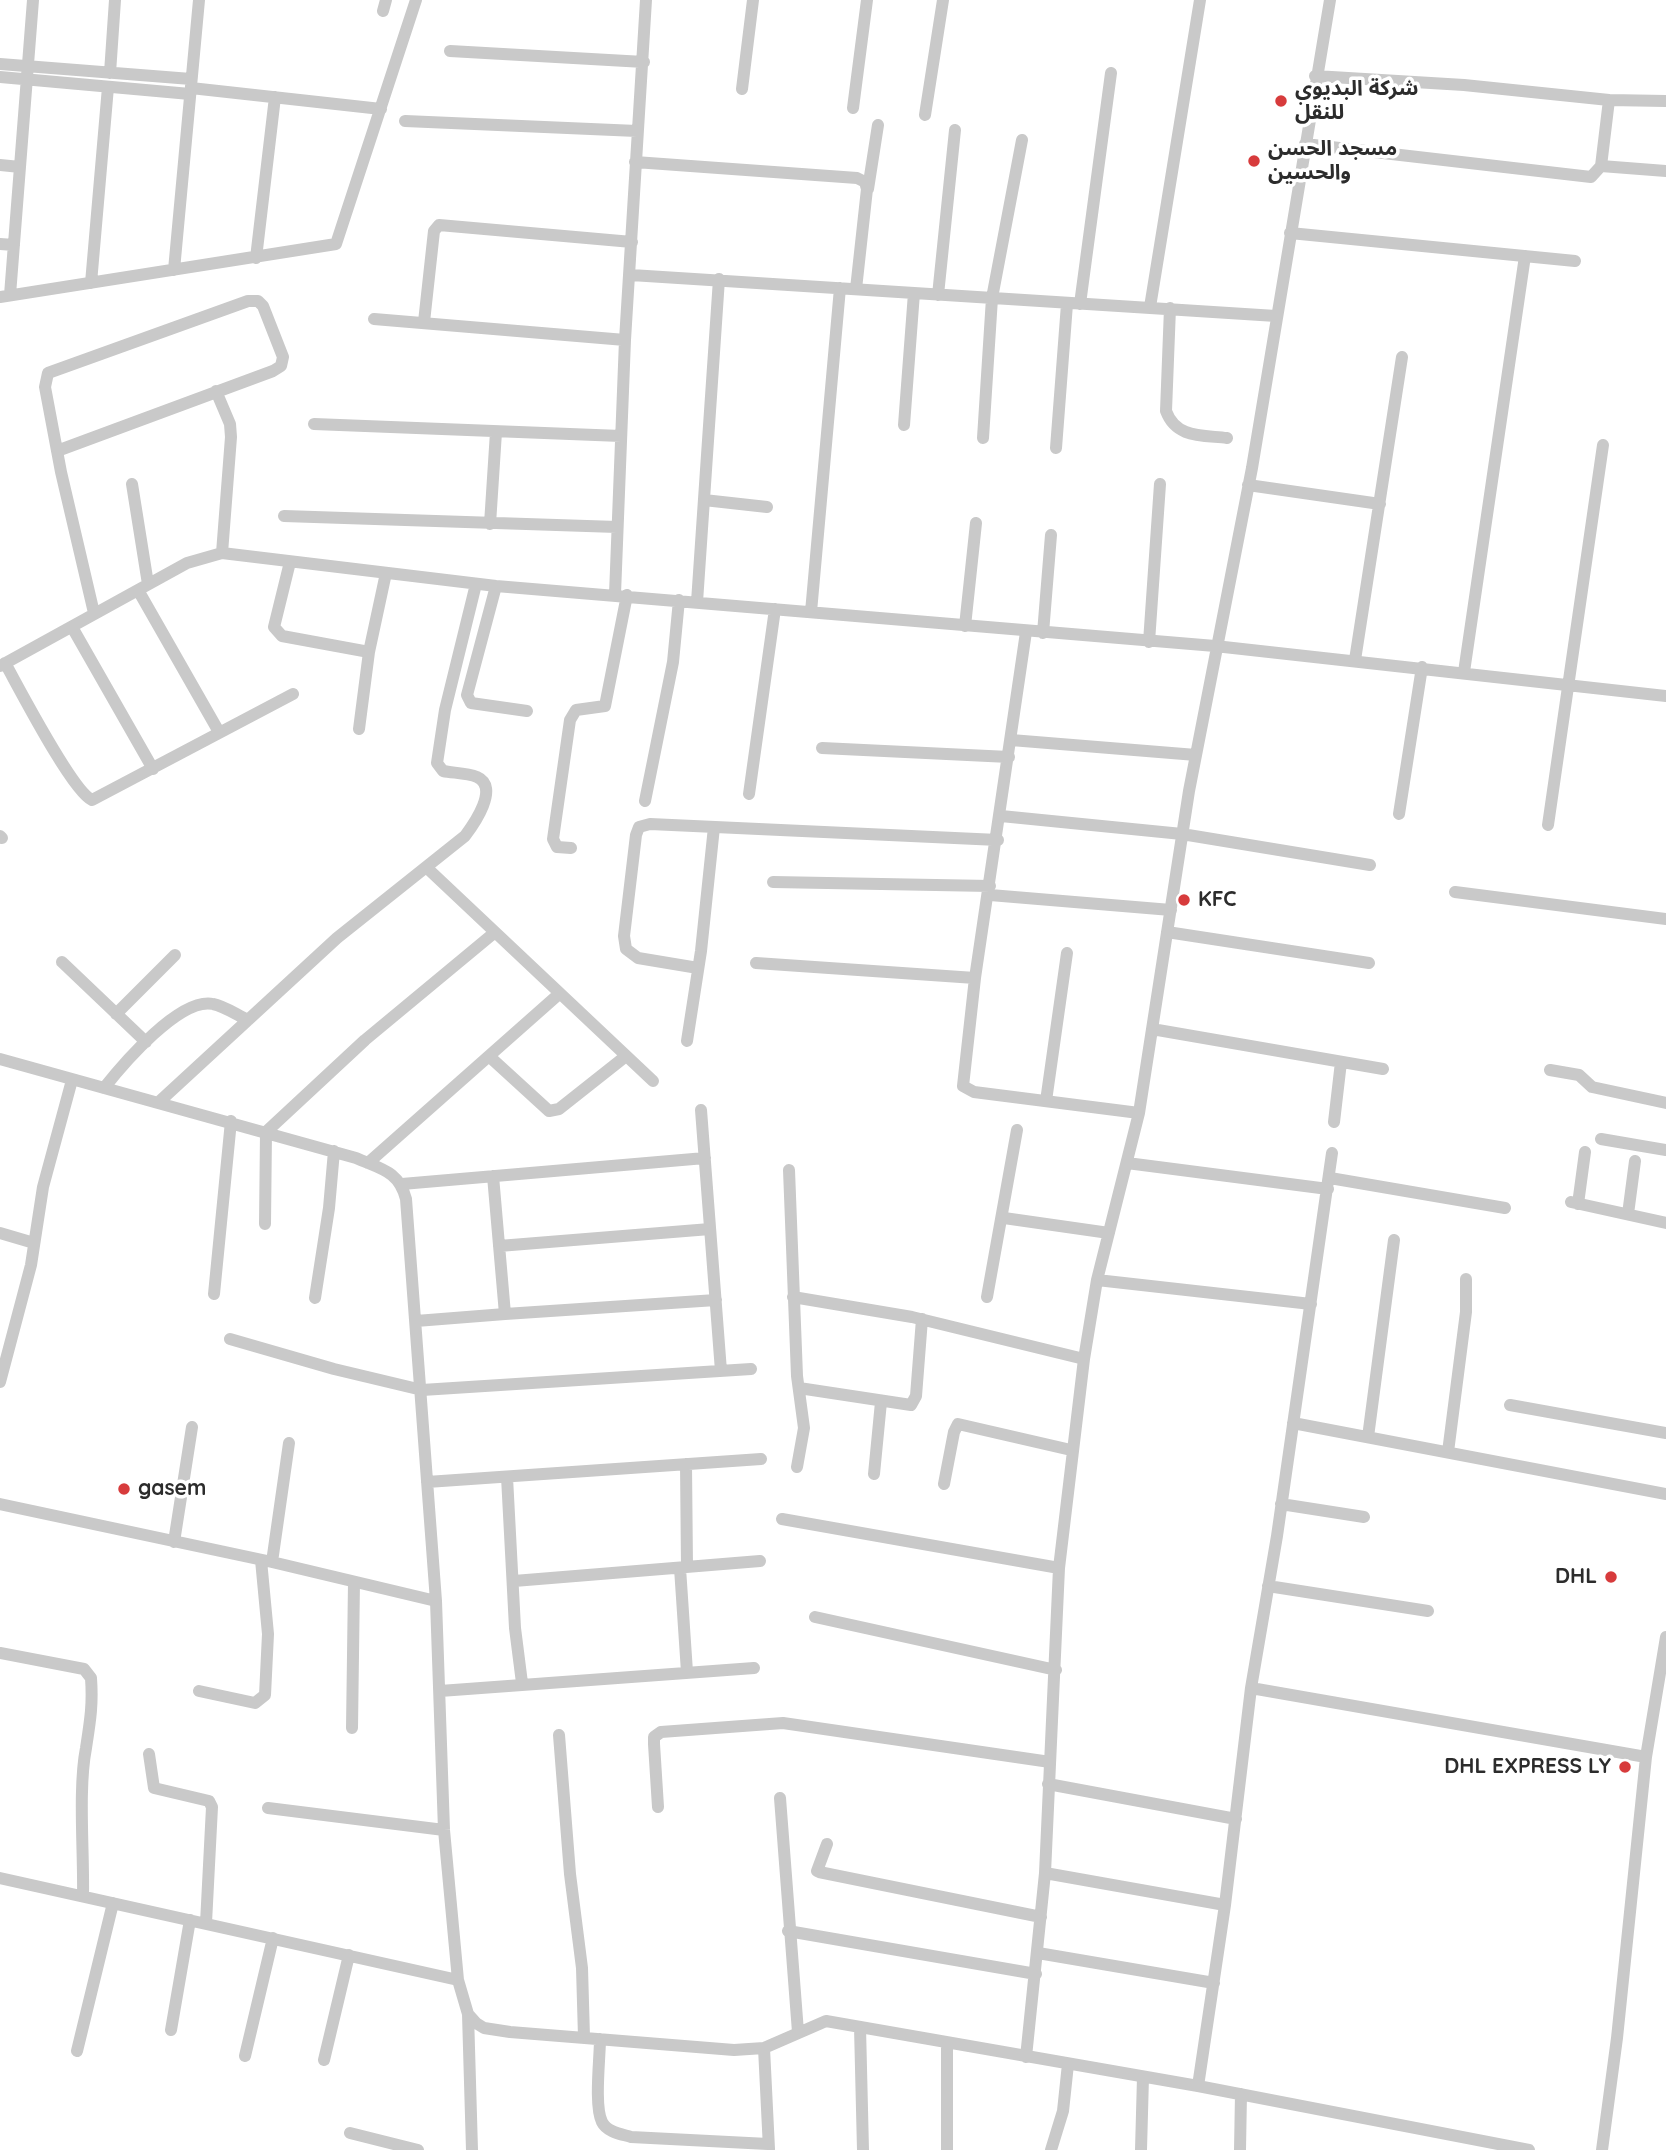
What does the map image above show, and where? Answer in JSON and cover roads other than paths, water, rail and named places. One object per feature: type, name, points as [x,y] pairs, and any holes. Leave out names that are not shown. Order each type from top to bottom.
[{"type":"street","points":[[33,0],[14,245],[5,296],[336,244],[416,0]]},
{"type":"street","points":[[110,73],[115,0]]},
{"type":"street","points":[[174,270],[199,0]]},
{"type":"street","points":[[571,848],[557,847],[553,839],[570,720],[576,710],[605,706],[621,595],[617,527],[625,340],[646,0]]},
{"type":"street","points":[[742,89],[753,0]]},
{"type":"street","points":[[853,108],[867,0]]},
{"type":"street","points":[[925,114],[943,0]]},
{"type":"street","points":[[1150,307],[1200,0]]},
{"type":"street","points":[[1026,2057],[1045,1873],[1059,1568],[1084,1359],[1097,1280],[1139,1113],[1182,834],[1215,646],[1248,485],[1315,76],[1330,0]]},
{"type":"street","points":[[450,51],[644,62]]},
{"type":"street","points":[[0,64],[27,73],[108,87],[191,87]]},
{"type":"street","points":[[0,77],[27,73],[110,73],[191,87],[381,109]]},
{"type":"street","points":[[1056,448],[1073,304],[1111,73]]},
{"type":"street","points":[[1315,76],[1464,85],[1609,100],[1666,101]]},
{"type":"street","points":[[91,283],[108,87]]},
{"type":"street","points":[[257,258],[275,97]]},
{"type":"street","points":[[1305,144],[1591,177],[1601,166],[1609,100]]},
{"type":"street","points":[[405,121],[637,131]]},
{"type":"street","points":[[856,289],[867,189],[878,125]]},
{"type":"street","points":[[938,295],[955,130]]},
{"type":"street","points":[[983,438],[992,298],[1022,140]]},
{"type":"street","points":[[635,162],[857,178],[865,182],[867,189]]},
{"type":"street","points":[[0,164],[20,167]]},
{"type":"street","points":[[1601,166],[1666,171]]},
{"type":"street","points":[[424,322],[434,232],[439,225],[632,242]]},
{"type":"street","points":[[1290,233],[1575,261]]},
{"type":"street","points":[[0,244],[14,245]]},
{"type":"street","points":[[1464,672],[1525,256]]},
{"type":"street","points":[[631,275],[1276,316]]},
{"type":"street","points":[[697,602],[719,279]]},
{"type":"street","points":[[811,612],[840,288]]},
{"type":"street","points":[[904,425],[914,293]]},
{"type":"street","points":[[57,451],[281,366],[283,357],[263,306],[258,301],[248,301],[48,373],[45,387],[57,451],[94,613]]},
{"type":"street","points":[[1170,308],[1166,411],[1171,425],[1181,432],[1227,438]]},
{"type":"street","points":[[374,319],[625,340]]},
{"type":"street","points":[[1355,660],[1402,357]]},
{"type":"street","points":[[216,391],[231,437],[222,554]]},
{"type":"street","points":[[314,424],[621,436]]},
{"type":"street","points":[[490,524],[496,432]]},
{"type":"street","points":[[1548,825],[1603,445]]},
{"type":"street","points":[[131,484],[143,587],[219,732]]},
{"type":"street","points":[[1149,642],[1160,484]]},
{"type":"street","points":[[1248,485],[1380,504]]},
{"type":"street","points":[[704,500],[768,507]]},
{"type":"street","points":[[284,516],[617,527]]},
{"type":"street","points":[[965,626],[976,523]]},
{"type":"street","points":[[1043,633],[1051,535]]},
{"type":"street","points":[[293,694],[97,799],[87,798],[3,665],[187,563],[222,554],[496,586],[1215,646],[1666,696]]},
{"type":"street","points":[[290,562],[274,627],[282,636],[369,652]]},
{"type":"street","points":[[359,729],[369,652],[386,573]]},
{"type":"street","points":[[160,1101],[337,938],[465,836],[479,818],[486,788],[476,777],[443,771],[437,763],[445,710],[476,584]]},
{"type":"street","points":[[496,586],[467,695],[471,703],[478,706],[527,711]]},
{"type":"street","points":[[645,801],[665,708],[679,600]]},
{"type":"street","points":[[749,794],[775,609]]},
{"type":"street","points":[[72,626],[153,769]]},
{"type":"street","points":[[1026,632],[998,840],[975,978],[963,1086],[974,1093],[1139,1113]]},
{"type":"street","points":[[1399,814],[1422,667]]},
{"type":"street","points":[[1011,740],[1196,755]]},
{"type":"street","points":[[822,748],[1009,757]]},
{"type":"street","points":[[1001,816],[1182,834],[1370,865]]},
{"type":"street","points":[[698,968],[638,958],[626,949],[624,936],[635,835],[639,827],[650,824],[998,840]]},
{"type":"street","points":[[687,1041],[714,827]]},
{"type":"street","points":[[426,867],[653,1081]]},
{"type":"street","points":[[773,882],[990,890],[1171,910]]},
{"type":"street","points":[[1455,892],[1666,919]]},
{"type":"street","points":[[1167,932],[1368,962]]},
{"type":"street","points":[[265,1224],[267,1132],[365,1040],[494,933]]},
{"type":"street","points":[[1046,1101],[1067,953]]},
{"type":"street","points":[[116,1014],[175,955]]},
{"type":"street","points":[[62,962],[146,1042]]},
{"type":"street","points":[[756,963],[975,978]]},
{"type":"street","points":[[368,1163],[491,1058],[559,995]]},
{"type":"street","points":[[104,1087],[146,1042],[194,1006],[212,1004],[248,1020]]},
{"type":"street","points":[[1152,1029],[1384,1069]]},
{"type":"street","points":[[491,1058],[549,1111],[559,1109],[626,1056]]},
{"type":"street","points":[[0,1059],[334,1151],[397,1177],[402,1184],[406,1199],[422,1390],[436,1601],[444,1830],[458,1980],[468,2014],[472,2150]]},
{"type":"street","points":[[1334,1122],[1341,1062]]},
{"type":"street","points":[[1550,1070],[1579,1075],[1592,1087],[1666,1103]]},
{"type":"street","points":[[0,1382],[16,1330],[43,1187],[72,1080]]},
{"type":"street","points":[[701,1110],[721,1371]]},
{"type":"street","points":[[214,1294],[231,1121]]},
{"type":"street","points":[[987,1297],[1004,1218],[1017,1130]]},
{"type":"street","points":[[1601,1139],[1666,1150]]},
{"type":"street","points":[[315,1297],[329,1208],[334,1151]]},
{"type":"street","points":[[1585,1152],[1574,1203],[1666,1223]]},
{"type":"street","points":[[1198,2086],[1225,1905],[1251,1688],[1281,1504],[1332,1153]]},
{"type":"street","points":[[402,1184],[705,1158]]},
{"type":"street","points":[[1628,1214],[1634,1161]]},
{"type":"street","points":[[1127,1163],[1329,1184],[1505,1208]]},
{"type":"street","points":[[789,1170],[793,1297],[804,1428],[797,1466]]},
{"type":"street","points":[[493,1176],[505,1314]]},
{"type":"street","points":[[1004,1218],[1109,1233]]},
{"type":"street","points":[[499,1246],[710,1229]]},
{"type":"street","points":[[0,1233],[34,1243]]},
{"type":"street","points":[[1368,1437],[1394,1240]]},
{"type":"street","points":[[1448,1452],[1466,1312],[1466,1279]]},
{"type":"street","points":[[1097,1280],[1311,1304]]},
{"type":"street","points":[[793,1297],[922,1319],[1084,1359]]},
{"type":"street","points":[[416,1321],[716,1300]]},
{"type":"street","points":[[799,1388],[911,1405],[916,1396],[922,1319]]},
{"type":"street","points":[[230,1339],[334,1369],[422,1390],[751,1369]]},
{"type":"street","points":[[874,1474],[881,1402]]},
{"type":"street","points":[[1510,1405],[1666,1433]]},
{"type":"street","points":[[1293,1423],[1666,1494]]},
{"type":"street","points":[[944,1484],[958,1424],[1071,1450]]},
{"type":"street","points":[[174,1542],[192,1427]]},
{"type":"street","points":[[199,1691],[255,1703],[265,1695],[267,1561],[289,1443]]},
{"type":"street","points":[[427,1482],[761,1459]]},
{"type":"street","points":[[686,1464],[684,1567],[687,1672]]},
{"type":"street","points":[[507,1477],[522,1684]]},
{"type":"street","points":[[0,1504],[267,1561],[436,1601]]},
{"type":"street","points":[[1281,1504],[1364,1517]]},
{"type":"street","points":[[782,1519],[1059,1568]]},
{"type":"street","points":[[514,1581],[760,1561]]},
{"type":"street","points":[[352,1728],[354,1582]]},
{"type":"street","points":[[1268,1586],[1428,1611]]},
{"type":"street","points":[[815,1618],[1056,1670]]},
{"type":"street","points":[[1602,2150],[1618,2038],[1646,1757],[1666,1637]]},
{"type":"street","points":[[0,1653],[84,1669],[91,1678],[91,1731],[86,1748],[85,1768],[83,1896]]},
{"type":"street","points":[[440,1691],[754,1668]]},
{"type":"street","points":[[1251,1688],[1646,1757]]},
{"type":"street","points":[[658,1807],[653,1744],[654,1737],[662,1732],[783,1723],[1050,1762]]},
{"type":"street","points":[[559,1735],[570,1874],[582,1968],[584,2038]]},
{"type":"street","points":[[149,1754],[154,1788],[209,1801],[212,1807],[206,1923]]},
{"type":"street","points":[[1048,1784],[1236,1819]]},
{"type":"street","points":[[780,1798],[788,1931],[798,2032]]},
{"type":"street","points":[[268,1808],[444,1830]]},
{"type":"street","points":[[827,1844],[817,1871],[819,1872],[1041,1917]]},
{"type":"street","points":[[1045,1873],[1225,1905]]},
{"type":"street","points":[[0,1878],[458,1980]]},
{"type":"street","points":[[77,2051],[113,1903]]},
{"type":"street","points":[[170,2030],[190,1920]]},
{"type":"street","points":[[788,1931],[1036,1973]]},
{"type":"street","points":[[245,2056],[273,1938]]},
{"type":"street","points":[[1038,1953],[1214,1983]]},
{"type":"street","points":[[324,2060],[349,1955]]},
{"type":"street","points":[[468,2014],[484,2028],[734,2050],[764,2048],[826,2021],[1198,2086],[1528,2150]]},
{"type":"street","points":[[860,2027],[863,2150]]},
{"type":"street","points":[[600,2039],[602,2122],[629,2143],[768,2147],[764,2048]]},
{"type":"street","points":[[947,2042],[947,2150]]},
{"type":"street","points":[[1051,2150],[1063,2111],[1068,2064]]},
{"type":"street","points":[[1141,2150],[1143,2077]]},
{"type":"street","points":[[1240,2150],[1241,2094]]},
{"type":"street","points":[[350,2133],[418,2150]]},
{"type":"place","name":"شركة البديوي للنقل","points":[[1281,101]]},
{"type":"place","name":"مسجد الحسن والحسين","points":[[1254,161]]},
{"type":"place","name":"KFC","points":[[1184,900]]},
{"type":"place","name":"gasem","points":[[124,1489]]},
{"type":"place","name":"DHL","points":[[1611,1577]]},
{"type":"place","name":"DHL EXPRESS LY","points":[[1625,1767]]}]
